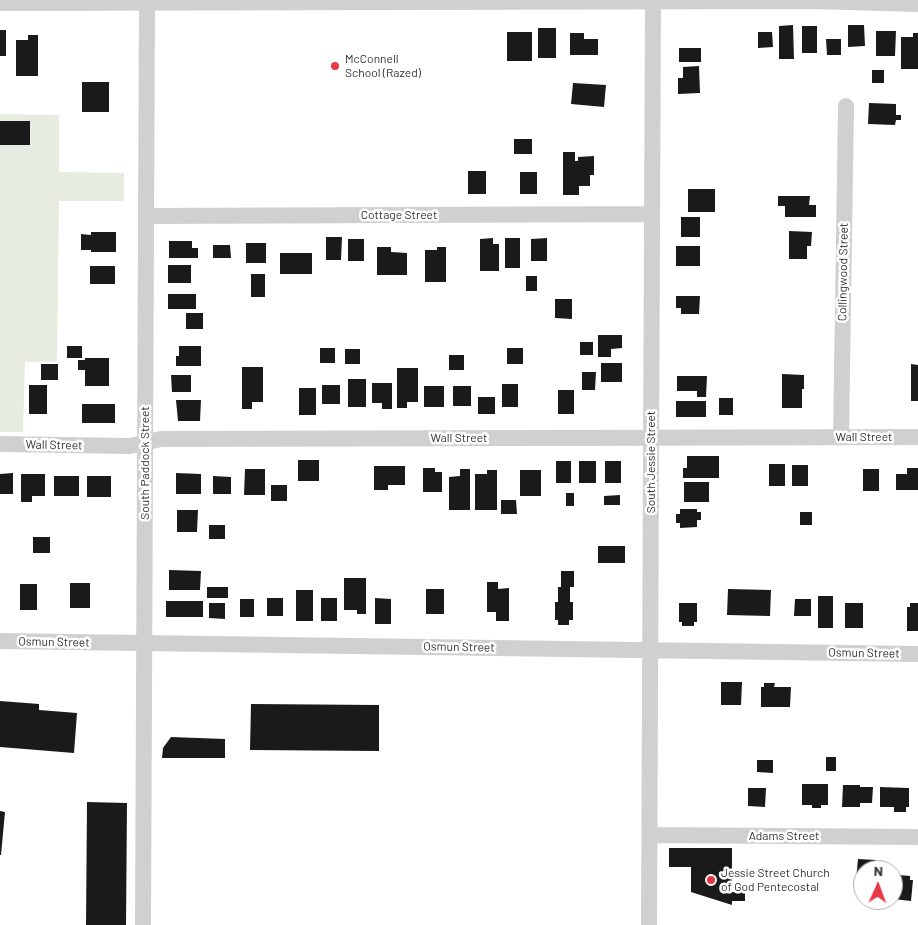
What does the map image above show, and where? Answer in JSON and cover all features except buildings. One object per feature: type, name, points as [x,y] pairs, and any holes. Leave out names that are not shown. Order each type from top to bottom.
[{"type":"street","points":[[0,3],[147,1],[812,1],[918,4]]},
{"type":"street","name":"South Paddock Street","points":[[143,925],[147,1]]},
{"type":"street","name":"South Jessie Street","points":[[650,925],[653,1]]},
{"type":"street","name":"Collingwood Street","points":[[841,437],[846,106]]},
{"type":"street","name":"Cottage Street","points":[[146,216],[652,214]]},
{"type":"street","name":"Wall Street","points":[[0,444],[130,446],[161,439],[918,437]]},
{"type":"street","name":"Osmun Street","points":[[0,641],[918,654]]},
{"type":"street","name":"Adams Street","points":[[650,835],[918,837]]},
{"type":"shaded area","points":[[0,114],[59,115],[59,172],[124,173],[124,201],[59,201],[57,362],[25,362],[23,432],[0,432]]},
{"type":"place","name":"McConnell School (Razed)","points":[[335,66]]},
{"type":"place","name":"Jessie Street Church of God Pentecostal","points":[[711,880]]}]
